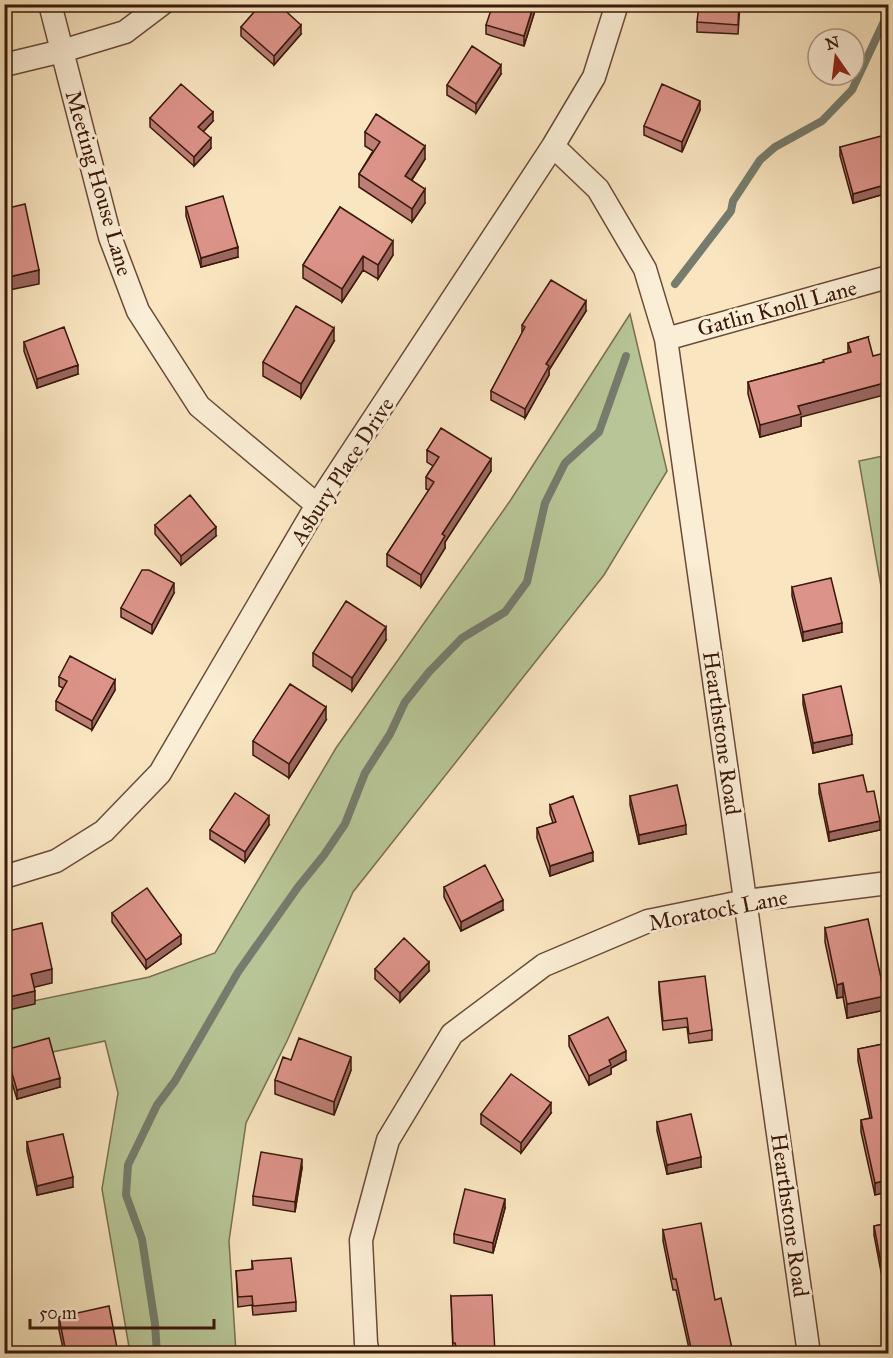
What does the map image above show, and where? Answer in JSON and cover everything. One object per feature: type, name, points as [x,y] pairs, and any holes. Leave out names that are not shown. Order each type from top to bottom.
[{"type":"street","name":"Meeting House Lane","points":[[50,4],[110,237],[138,310],[199,406],[317,505]]},
{"type":"street","points":[[4,65],[125,32],[162,4]]},
{"type":"street","name":"Asbury Place Drive","points":[[4,877],[56,861],[104,831],[160,773],[317,505],[554,146],[594,77],[617,4]]},
{"type":"street","name":"Hearthstone Road","points":[[554,146],[598,189],[645,269],[666,339],[809,1353]]},
{"type":"street","name":"Gatlin Knoll Lane","points":[[666,339],[888,277]]},
{"type":"street","name":"Moratock Lane","points":[[368,1353],[361,1240],[388,1140],[452,1034],[544,965],[648,921],[746,901],[888,883]]},
{"type":"green space","points":[[630,314],[667,471],[604,575],[353,892],[287,1041],[246,1123],[229,1241],[236,1353],[130,1353],[102,1189],[118,1093],[105,1041],[5,1062],[4,1007],[149,977],[215,953],[336,748],[510,501]]},
{"type":"green space","points":[[888,455],[888,626],[859,461]]},
{"type":"building","points":[[261,4],[278,4],[301,25],[274,56],[241,27]]},
{"type":"building","points":[[493,4],[534,4],[524,36],[486,25]]},
{"type":"building","points":[[699,4],[739,4],[738,25],[697,22]]},
{"type":"building","points":[[472,46],[501,65],[476,104],[447,85]]},
{"type":"building","points":[[181,84],[213,112],[198,127],[211,138],[194,157],[150,118]]},
{"type":"building","points":[[662,84],[700,101],[682,142],[644,126]]},
{"type":"building","points":[[376,114],[425,146],[405,176],[425,189],[412,209],[359,174],[380,142],[365,132]]},
{"type":"building","points":[[885,135],[888,148],[888,184],[853,194],[840,147]]},
{"type":"building","points":[[4,149],[9,166],[4,167]]},
{"type":"building","points":[[223,196],[238,247],[201,258],[186,207]]},
{"type":"building","points":[[25,204],[39,270],[4,278],[4,209]]},
{"type":"building","points":[[340,207],[393,241],[378,265],[363,256],[342,289],[303,265]]},
{"type":"building","points":[[551,280],[586,301],[546,364],[549,366],[525,409],[491,391],[525,327],[522,325]]},
{"type":"building","points":[[296,306],[334,328],[301,384],[263,362]]},
{"type":"building","points":[[64,327],[78,365],[37,379],[24,342]]},
{"type":"building","points":[[868,337],[873,356],[888,352],[888,382],[798,406],[801,414],[760,425],[748,382],[824,362],[823,360],[851,352],[848,343]]},
{"type":"building","points":[[441,428],[491,459],[442,534],[445,536],[421,575],[387,554],[434,482],[426,477],[439,457],[427,450]]},
{"type":"building","points":[[190,495],[216,527],[181,556],[155,525]]},
{"type":"building","points":[[142,570],[149,570],[174,583],[152,625],[121,608]]},
{"type":"building","points":[[831,578],[842,623],[803,632],[792,587]]},
{"type":"building","points":[[346,601],[386,627],[352,678],[313,653]]},
{"type":"building","points":[[70,656],[115,680],[92,721],[56,701],[67,681],[59,677]]},
{"type":"building","points":[[290,684],[326,707],[289,764],[253,741]]},
{"type":"building","points":[[841,686],[852,735],[813,743],[803,695]]},
{"type":"building","points":[[863,775],[867,792],[874,791],[880,821],[829,832],[819,784]]},
{"type":"building","points":[[677,785],[686,825],[639,835],[630,796]]},
{"type":"building","points":[[235,793],[269,816],[245,852],[210,830]]},
{"type":"building","points":[[573,796],[593,852],[550,866],[537,828],[556,822],[550,805]]},
{"type":"building","points":[[485,865],[503,900],[461,922],[444,887]]},
{"type":"building","points":[[147,888],[181,935],[146,960],[112,913]]},
{"type":"building","points":[[868,919],[885,996],[847,1004],[843,983],[837,985],[825,928]]},
{"type":"building","points":[[42,923],[52,969],[31,974],[35,991],[4,998],[4,932]]},
{"type":"building","points":[[404,938],[429,962],[400,993],[375,969]]},
{"type":"building","points":[[705,976],[712,1030],[689,1034],[687,1018],[663,1021],[659,982]]},
{"type":"building","points":[[608,1017],[626,1051],[609,1060],[611,1065],[589,1076],[569,1036]]},
{"type":"building","points":[[49,1038],[60,1078],[17,1090],[5,1050]]},
{"type":"building","points":[[299,1038],[351,1057],[334,1102],[275,1080],[283,1057],[291,1060]]},
{"type":"building","points":[[888,1043],[888,1180],[875,1183],[861,1120],[872,1118],[858,1049]]},
{"type":"building","points":[[511,1074],[551,1103],[521,1143],[481,1114]]},
{"type":"building","points":[[691,1114],[701,1157],[667,1165],[657,1122]]},
{"type":"building","points":[[63,1134],[73,1177],[37,1186],[27,1142]]},
{"type":"building","points":[[261,1152],[302,1159],[295,1202],[253,1196]]},
{"type":"building","points":[[465,1189],[505,1199],[493,1243],[454,1234]]},
{"type":"building","points":[[701,1223],[715,1300],[721,1298],[733,1353],[692,1353],[676,1279],[673,1279],[663,1230]]},
{"type":"building","points":[[888,1223],[888,1288],[886,1289],[874,1226]]},
{"type":"building","points":[[291,1258],[296,1302],[253,1306],[252,1296],[238,1297],[236,1271],[253,1269],[252,1261]]},
{"type":"building","points":[[492,1295],[495,1353],[458,1353],[453,1343],[451,1296]]},
{"type":"building","points":[[109,1306],[118,1353],[66,1353],[59,1317]]},
{"type":"waterway","points":[[675,284],[731,211],[733,201],[760,160],[775,147],[822,121],[852,90],[888,13]]},
{"type":"waterway","points":[[157,1354],[155,1324],[142,1239],[126,1195],[128,1165],[157,1105],[175,1081],[238,972],[345,824],[365,773],[390,734],[405,702],[429,672],[462,638],[505,612],[527,582],[545,503],[565,463],[599,432],[626,356]]}]
